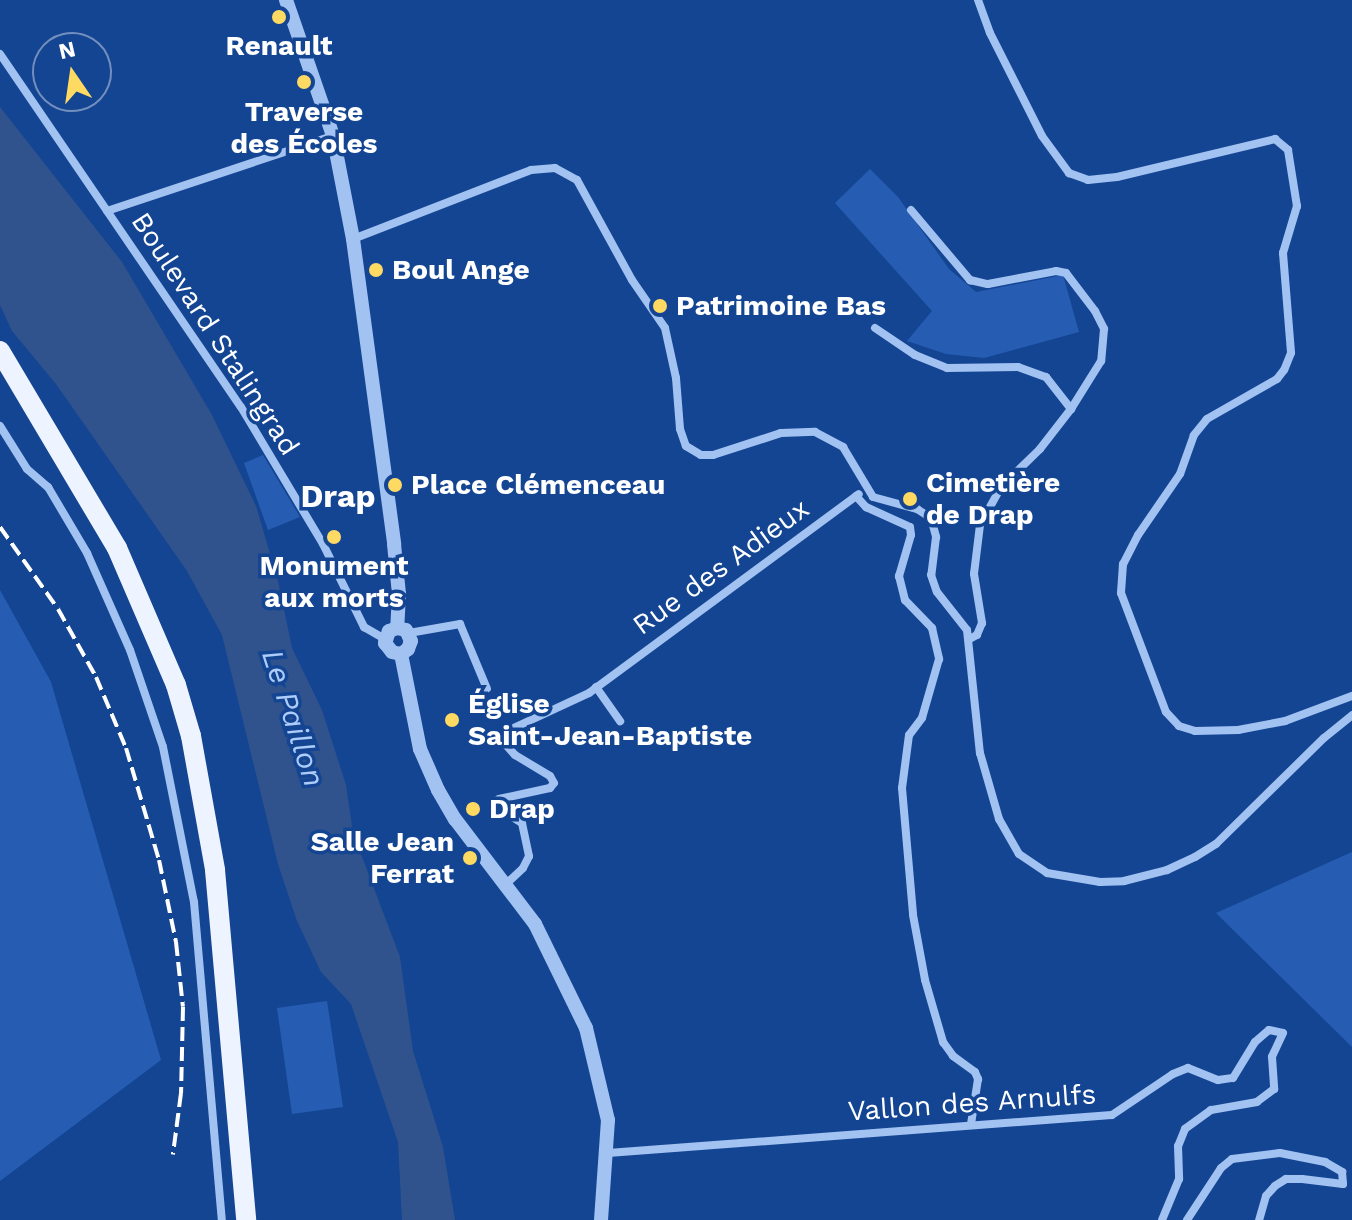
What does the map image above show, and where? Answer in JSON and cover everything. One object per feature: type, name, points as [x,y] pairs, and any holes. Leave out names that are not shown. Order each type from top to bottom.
[{"type":"main road","points":[[0,351],[117,548],[176,685],[191,736],[215,870],[246,1220]]},
{"type":"main road","points":[[0,368],[108,551],[166,684],[205,872],[237,1220]]},
{"type":"street","points":[[286,0],[333,136],[353,239],[403,630],[411,645],[401,654]]},
{"type":"street","points":[[978,0],[990,33],[1042,136],[1069,173],[1088,180],[1117,177],[1275,139],[1288,150],[1297,206],[1283,253],[1291,353],[1277,379],[1207,419],[1194,435],[1180,474],[1138,535],[1123,564],[1121,593],[1166,712],[1179,726],[1195,731],[1238,730],[1285,721],[1352,696]]},
{"type":"street","name":"Boulevard Stalingrad","points":[[0,54],[241,407],[323,544],[364,627],[385,639]]},
{"type":"street","points":[[107,211],[333,136]]},
{"type":"street","points":[[353,239],[531,170],[543,167],[567,172],[577,180],[632,280],[665,328],[676,378],[680,429],[686,446],[701,455],[713,455],[781,433],[815,432],[834,439],[843,447],[865,489],[880,501],[917,509],[931,518],[936,537],[931,565],[933,583],[967,630],[980,753],[999,819],[1019,854],[1047,873],[1100,882],[1124,881],[1167,870],[1195,857],[1216,844],[1324,738],[1352,715]]},
{"type":"street","points":[[911,210],[970,280],[988,284],[1056,271],[1066,273],[1095,311],[1104,329],[1101,361],[1071,409],[1040,449],[1001,487],[980,525],[974,574],[982,623],[977,635],[969,639]]},
{"type":"street","points":[[875,328],[915,355],[947,368],[1018,367],[1046,377],[1071,409]]},
{"type":"street","points":[[0,426],[27,469],[48,487],[87,553],[130,650],[163,747],[194,902],[222,1220]]},
{"type":"street","name":"Rue des Adieux","points":[[506,884],[523,868],[529,856],[522,823],[501,810],[499,799],[550,788],[554,783],[550,776],[515,755],[503,737],[505,732],[549,714],[599,684],[865,489]]},
{"type":"street","points":[[856,496],[866,507],[910,527],[911,535],[899,576],[905,600],[932,628],[939,659],[922,718],[909,735],[902,788],[913,915],[925,980],[943,1042],[953,1056],[975,1072],[978,1079],[971,1124]]},
{"type":"street","points":[[401,654],[389,650],[385,639],[389,631],[460,624],[487,689]]},
{"type":"street","points":[[401,654],[414,725],[428,769],[455,819],[506,884],[555,960],[586,1028],[603,1088],[608,1153],[601,1220]]},
{"type":"street","points":[[599,684],[620,721]]},
{"type":"street","name":"Vallon des Arnulfs","points":[[608,1153],[1112,1115],[1173,1074],[1188,1068],[1218,1080],[1233,1078],[1255,1042],[1276,1028],[1283,1033],[1272,1057],[1274,1089],[1257,1102],[1211,1110],[1185,1129],[1178,1146],[1179,1179],[1162,1220]]},
{"type":"street","points":[[1187,1220],[1221,1168],[1232,1159],[1280,1153],[1325,1162],[1342,1172],[1343,1184],[1286,1179],[1266,1196],[1259,1220]]},
{"type":"shaded area","points":[[870,169],[898,197],[949,269],[976,292],[1063,275],[1079,332],[984,358],[946,354],[907,341],[932,311],[835,203]]},
{"type":"shaded area","points":[[263,455],[300,517],[268,530],[244,463]]},
{"type":"shaded area","points":[[0,590],[51,682],[161,1060],[0,1181]]},
{"type":"shaded area","points":[[1352,852],[1352,1047],[1216,913]]},
{"type":"shaded area","points":[[327,1001],[343,1107],[292,1114],[277,1008]]},
{"type":"water","name":"Le Paillon","points":[[0,107],[122,262],[212,415],[256,506],[278,581],[292,648],[322,710],[346,785],[353,833],[400,957],[413,1051],[443,1147],[455,1220],[402,1220],[398,1142],[351,1004],[321,972],[297,921],[278,864],[222,635],[187,571],[56,384],[12,331],[0,305]]},
{"type":"railway","points":[[0,527],[58,609],[96,677],[126,748],[159,860],[176,942],[183,1007],[181,1093],[173,1154]]},
{"type":"place","name":"Renault","points":[[279,17]]},
{"type":"place","name":"Traverse des Écoles","points":[[304,82]]},
{"type":"place","name":"Boul Ange","points":[[376,270]]},
{"type":"place","name":"Patrimoine Bas","points":[[660,306]]},
{"type":"place","name":"Place Clémenceau","points":[[395,485]]},
{"type":"place","name":"Cimetière de Drap","points":[[910,499]]},
{"type":"place","name":"Monument aux morts","points":[[334,537]]},
{"type":"place","name":"Église Saint-Jean-Baptiste","points":[[452,720]]},
{"type":"place","name":"Drap","points":[[473,809]]},
{"type":"place","name":"Salle Jean Ferrat","points":[[470,858]]},
{"type":"district","name":"Drap","points":[[338,496]]}]
